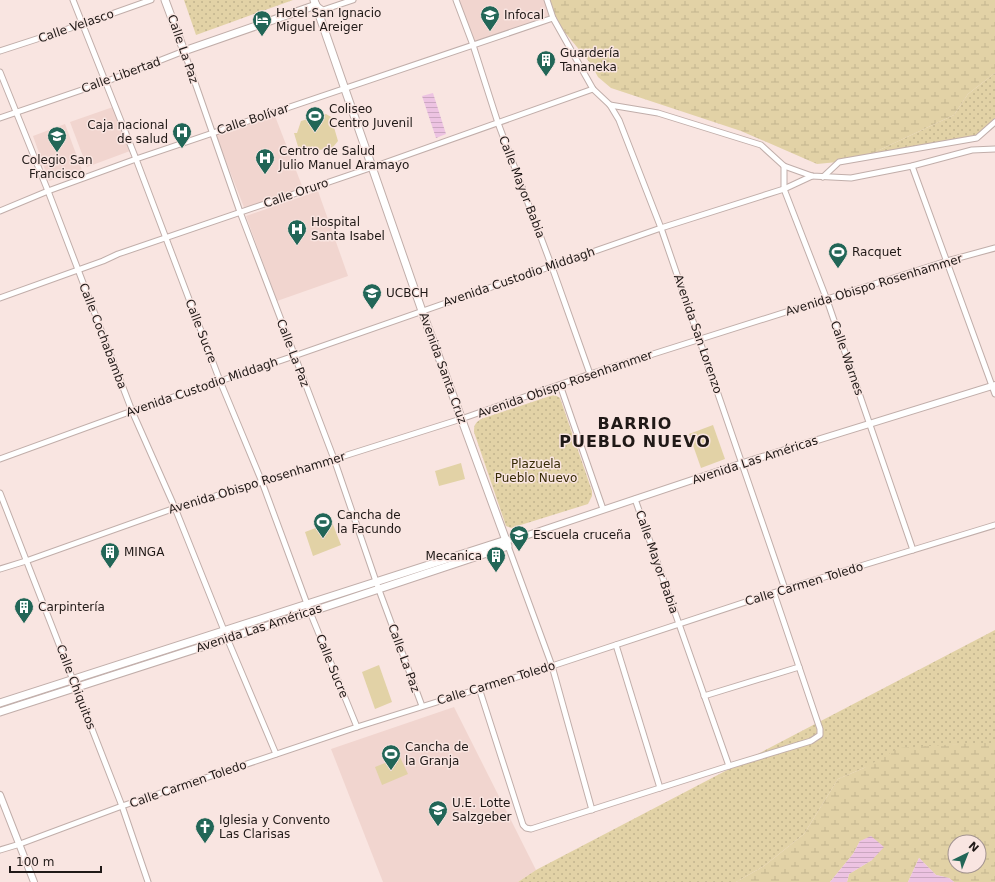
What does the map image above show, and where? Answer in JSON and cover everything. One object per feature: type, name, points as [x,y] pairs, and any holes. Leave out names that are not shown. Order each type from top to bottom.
[{"type":"main road","name":"Calle La Paz","points":[[165,0],[184,51]]},
{"type":"main road","name":"Calle Libertad","points":[[184,51],[315,3]]},
{"type":"main road","name":"Avenida Santa Cruz","points":[[315,3],[422,311],[507,543]]},
{"type":"main road","name":"Avenida Las Américas","points":[[0,712],[227,638],[309,608],[507,543]]},
{"type":"main road","name":"Avenida Las Américas","points":[[0,704],[224,630],[309,608]]},
{"type":"street","name":"Calle Sucre","points":[[73,0],[136,159],[220,380],[262,482],[309,608],[357,727]]},
{"type":"street","name":"Calle Velasco","points":[[0,51],[151,0]]},
{"type":"street","name":"Calle Libertad","points":[[315,3],[323,10],[354,0]]},
{"type":"street","name":"Calle Mayor Babia","points":[[456,0],[473,45],[498,123],[590,374]]},
{"type":"street","name":"Avenida San Lorenzo","points":[[547,0],[553,18],[593,89],[610,105],[619,120],[661,228],[785,589]]},
{"type":"street","name":"Calle Bolívar","points":[[0,211],[48,191],[212,132],[553,18]]},
{"type":"street","name":"Calle Libertad","points":[[0,118],[105,82],[184,51]]},
{"type":"street","name":"Calle La Paz","points":[[184,51],[240,212],[334,459],[377,586],[422,706]]},
{"type":"street","name":"Calle Cochabamba","points":[[0,72],[48,191],[132,410],[175,508],[227,638],[276,754]]},
{"type":"street","name":"Calle Oruro","points":[[0,298],[165,238],[373,167],[593,89]]},
{"type":"street","points":[[610,105],[658,113],[761,145],[784,166],[812,176],[851,178],[912,166],[972,150],[995,149]]},
{"type":"street","points":[[823,177],[839,162],[977,138],[995,122]]},
{"type":"street","name":"Calle Warnes","points":[[784,166],[784,189],[827,300],[913,550]]},
{"type":"street","points":[[912,166],[994,385],[995,394]]},
{"type":"street","name":"Avenida Custodio Middagh","points":[[0,459],[132,410],[294,356],[661,228],[784,189],[812,176]]},
{"type":"street","name":"Avenida Obispo Rosenhammer","points":[[0,569],[175,508],[461,419],[590,374],[947,261],[995,248]]},
{"type":"street","points":[[560,385],[603,509]]},
{"type":"street","name":"Avenida Las Américas","points":[[507,543],[603,509],[994,385]]},
{"type":"street","name":"Calle Chiquitos","points":[[0,493],[122,806],[148,882]]},
{"type":"street","name":"Calle Mayor Babia","points":[[635,499],[729,766]]},
{"type":"street","name":"Calle Carmen Toledo","points":[[0,850],[122,806],[357,727],[552,666],[785,589],[995,525]]},
{"type":"street","name":"Avenida Santa Cruz","points":[[507,543],[552,666],[592,810]]},
{"type":"street","points":[[479,688],[523,825],[530,829],[811,741],[820,735],[820,729],[774,593]]},
{"type":"street","points":[[616,645],[660,788]]},
{"type":"street","points":[[704,696],[799,667]]},
{"type":"street","points":[[0,795],[34,882]]},
{"type":"shaded area","name":"Infocal","points":[[456,0],[547,0],[553,18],[473,45]]},
{"type":"shaded area","points":[[433,93],[446,134],[436,138],[422,96]]},
{"type":"shaded area","points":[[113,107],[130,151],[87,167],[70,122]]},
{"type":"shaded area","name":"Centro de Salud Julio Manuel Aramayo","points":[[272,115],[275,116],[304,191],[245,210],[215,133]]},
{"type":"shaded area","name":"Colegio San Francisco","points":[[65,124],[82,170],[49,181],[33,136]]},
{"type":"shaded area","name":"Hospital Santa Isabel","points":[[318,191],[348,276],[277,301],[246,216]]},
{"type":"shaded area","name":"U.E. Lotte Salzgeber","points":[[454,707],[536,870],[518,882],[383,882],[331,749]]},
{"type":"shaded area","points":[[871,836],[884,847],[872,860],[849,874],[847,882],[830,882],[853,854],[860,841]]},
{"type":"shaded area","points":[[919,858],[936,875],[949,878],[954,882],[908,882]]},
{"type":"green space","points":[[184,0],[293,0],[196,35]]},
{"type":"green space","points":[[547,0],[995,0],[995,73],[968,94],[954,115],[858,160],[817,164],[741,131],[611,88],[598,77],[591,64],[553,18]]},
{"type":"green space","points":[[995,73],[995,122],[977,138],[858,160],[954,115],[968,94]]},
{"type":"green space","name":"Coliseo Centro Juvenil","points":[[326,114],[331,117],[338,141],[333,147],[310,152],[303,148],[299,150],[294,133],[297,133],[301,121]]},
{"type":"green space","name":"Plazuela Pueblo Nuevo","points":[[555,395],[560,398],[592,491],[592,496],[588,504],[511,528],[506,526],[474,432],[475,426],[481,419]]},
{"type":"green space","points":[[713,425],[725,459],[701,468],[689,434]]},
{"type":"green space","points":[[461,463],[465,479],[439,486],[435,471]]},
{"type":"green space","name":"Cancha de la Facundo","points":[[332,522],[341,545],[313,556],[305,532]]},
{"type":"green space","points":[[995,630],[995,743],[951,745],[864,768],[838,779],[804,834],[764,866],[736,882],[518,882],[536,870]]},
{"type":"green space","points":[[379,665],[392,702],[375,709],[362,672]]},
{"type":"green space","points":[[995,743],[995,882],[954,882],[949,878],[936,875],[919,858],[908,882],[847,882],[849,874],[872,860],[860,841],[853,854],[830,882],[736,882],[764,866],[804,834],[838,779],[864,768],[899,748]]},
{"type":"green space","name":"Cancha de la Granja","points":[[400,757],[408,774],[382,785],[375,767]]},
{"type":"place","name":"Infocal","points":[[490,32]]},
{"type":"place","name":"Hotel San Ignacio Miguel Areiger","points":[[262,37]]},
{"type":"place","name":"Guardería Tananeka","points":[[546,77]]},
{"type":"place","name":"Coliseo Centro Juvenil","points":[[315,133]]},
{"type":"place","name":"Caja nacional de salud","points":[[182,149]]},
{"type":"place","name":"Colegio San Francisco","points":[[57,153]]},
{"type":"place","name":"Centro de Salud Julio Manuel Aramayo","points":[[265,175]]},
{"type":"place","name":"Hospital Santa Isabel","points":[[297,246]]},
{"type":"place","name":"Racquet","points":[[838,269]]},
{"type":"place","name":"UCBCH","points":[[372,310]]},
{"type":"place","name":"Cancha de la Facundo","points":[[323,539]]},
{"type":"place","name":"Escuela cruceña","points":[[519,552]]},
{"type":"place","name":"MINGA","points":[[110,569]]},
{"type":"place","name":"Mecanica","points":[[496,573]]},
{"type":"place","name":"Carpintería","points":[[24,624]]},
{"type":"place","name":"Cancha de la Granja","points":[[391,771]]},
{"type":"place","name":"U.E. Lotte Salzgeber","points":[[438,827]]},
{"type":"place","name":"Iglesia y Convento Las Clarisas","points":[[205,844]]},
{"type":"district","name":"BARRIO PUEBLO NUEVO","points":[[635,432]]}]
